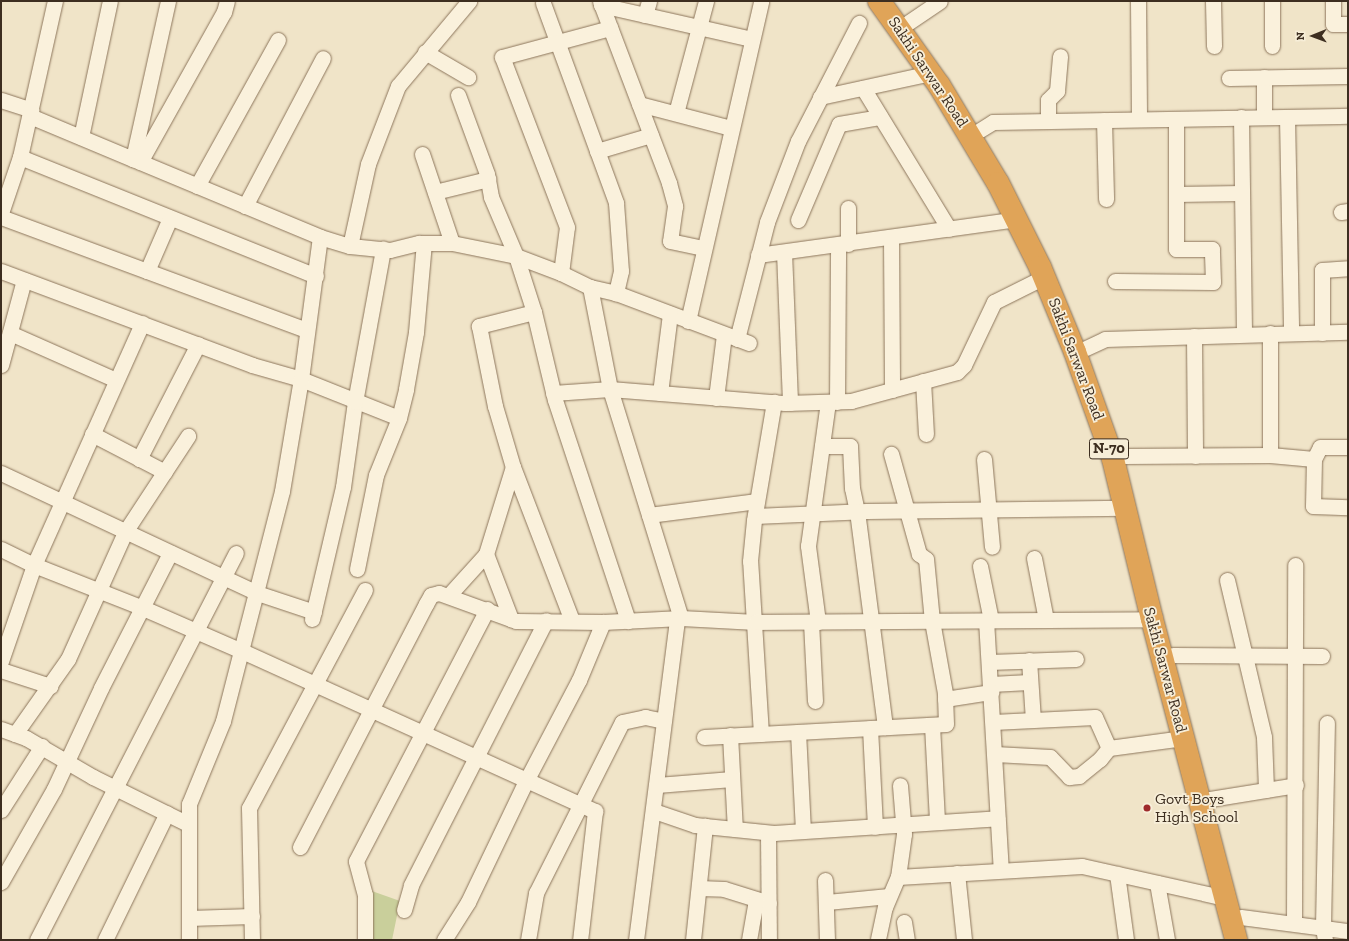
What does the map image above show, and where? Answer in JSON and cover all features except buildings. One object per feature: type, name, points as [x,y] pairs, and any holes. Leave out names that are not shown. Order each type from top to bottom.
[{"type":"highway","name":"Sakhi Sarwar Road","points":[[879,1],[931,73],[1003,180],[1017,219],[1044,278],[1118,458],[1125,508],[1152,619],[1236,940]]},
{"type":"highway","name":"N-70","points":[[893,1],[946,74],[980,130],[1003,180],[1044,247],[1086,348],[1173,655],[1247,940]]},
{"type":"street","points":[[1,213],[20,157],[55,1]]},
{"type":"street","points":[[81,137],[110,1]]},
{"type":"street","points":[[137,161],[168,1]]},
{"type":"street","points":[[137,161],[224,12],[227,1]]},
{"type":"street","points":[[350,246],[368,164],[398,86],[469,1]]},
{"type":"street","points":[[676,113],[706,1]]},
{"type":"street","points":[[688,321],[761,1]]},
{"type":"street","points":[[909,22],[940,1]]},
{"type":"street","points":[[1138,1],[1140,119]]},
{"type":"street","points":[[1213,1],[1214,46]]},
{"type":"street","points":[[1272,1],[1272,46]]},
{"type":"street","points":[[1332,1],[1333,24],[1348,24]]},
{"type":"street","points":[[543,3],[616,203],[621,271],[616,293]]},
{"type":"street","points":[[704,248],[670,241],[675,206],[651,135],[600,3],[647,8],[699,27],[752,39]]},
{"type":"street","points":[[716,398],[737,339],[767,222],[798,141],[859,23]]},
{"type":"street","points":[[562,273],[566,227],[502,57],[610,28]]},
{"type":"street","points":[[197,186],[278,40]]},
{"type":"street","points":[[425,52],[468,77]]},
{"type":"street","points":[[1048,121],[1048,100],[1057,91],[1060,56]]},
{"type":"street","points":[[246,206],[323,58]]},
{"type":"street","points":[[820,97],[931,73]]},
{"type":"street","points":[[1229,78],[1348,76]]},
{"type":"street","points":[[1264,77],[1264,117]]},
{"type":"street","points":[[863,88],[949,229]]},
{"type":"street","points":[[458,95],[488,179],[491,198],[516,256],[534,312],[553,393],[628,622]]},
{"type":"street","points":[[1,100],[81,137],[320,237],[350,246],[383,249],[424,243],[452,243],[516,256],[562,273],[590,287],[616,293],[737,339]]},
{"type":"street","points":[[639,104],[731,128]]},
{"type":"street","points":[[980,130],[993,122],[1348,116]]},
{"type":"street","points":[[798,220],[839,124],[880,117]]},
{"type":"street","points":[[1241,117],[1244,334]]},
{"type":"street","points":[[1287,117],[1291,333]]},
{"type":"street","points":[[1115,282],[1212,282],[1212,249],[1176,249],[1176,118]]},
{"type":"street","points":[[1104,120],[1106,199]]},
{"type":"street","points":[[597,151],[651,135]]},
{"type":"street","points":[[422,154],[452,243]]},
{"type":"street","points":[[20,157],[316,276]]},
{"type":"street","points":[[435,192],[488,179]]},
{"type":"street","points":[[1176,194],[1242,193]]},
{"type":"street","points":[[816,701],[814,622],[808,546],[822,446],[832,402],[843,244],[848,208]]},
{"type":"street","points":[[1,217],[307,330]]},
{"type":"street","points":[[147,271],[170,218]]},
{"type":"street","points":[[758,255],[891,238],[1017,219]]},
{"type":"street","points":[[189,940],[189,804],[223,721],[282,491],[301,379],[316,276],[320,237]]},
{"type":"street","points":[[891,238],[892,390]]},
{"type":"street","points":[[357,569],[376,475],[399,418],[416,332],[424,243]]},
{"type":"street","points":[[1,473],[257,593],[313,615],[343,487],[354,402],[383,249]]},
{"type":"street","points":[[784,252],[790,403]]},
{"type":"street","points":[[1322,333],[1322,270],[1348,268]]},
{"type":"street","points":[[1,271],[252,365],[301,379],[354,402],[399,418]]},
{"type":"street","points":[[553,393],[610,389],[790,403],[851,401],[957,372],[964,365],[994,302],[1044,278]]},
{"type":"street","points":[[1,366],[24,280]]},
{"type":"street","points":[[590,287],[610,389],[679,618],[664,721],[654,811],[636,940]]},
{"type":"street","points":[[534,312],[479,326],[495,406],[513,467],[572,621]]},
{"type":"street","points":[[660,393],[670,314]]},
{"type":"street","points":[[1,661],[34,565],[142,323]]},
{"type":"street","points":[[1086,348],[1105,339],[1270,333],[1348,332]]},
{"type":"street","points":[[10,333],[116,380]]},
{"type":"street","points":[[1270,333],[1270,455]]},
{"type":"street","points":[[1194,336],[1195,456]]},
{"type":"street","points":[[139,459],[198,344]]},
{"type":"street","points":[[923,381],[926,434]]},
{"type":"street","points":[[761,734],[750,561],[756,509],[774,402]]},
{"type":"street","points":[[92,434],[165,472]]},
{"type":"street","points":[[15,734],[68,659],[125,532],[188,436]]},
{"type":"street","points":[[822,446],[850,446],[852,488],[858,511],[885,727]]},
{"type":"street","points":[[1348,447],[1320,447],[1314,459],[1313,506],[1348,507]]},
{"type":"street","points":[[704,737],[946,724],[945,699],[932,621],[926,559],[919,554],[891,454]]},
{"type":"street","points":[[1118,458],[1270,455],[1314,459]]},
{"type":"street","points":[[984,459],[992,547]]},
{"type":"street","points":[[449,595],[486,554],[513,467]]},
{"type":"street","points":[[649,515],[756,509],[812,513],[858,511],[1125,508]]},
{"type":"street","points":[[1,549],[34,565],[143,608],[195,632],[242,651],[527,779],[580,806],[595,811],[580,940]]},
{"type":"street","points":[[1,882],[54,789],[66,760],[170,552]]},
{"type":"street","points":[[37,940],[236,552]]},
{"type":"street","points":[[486,554],[511,619]]},
{"type":"street","points":[[1034,558],[1046,620]]},
{"type":"street","points":[[1294,923],[1297,655],[1295,565]]},
{"type":"street","points":[[980,566],[989,620],[989,662],[1001,870]]},
{"type":"street","points":[[1227,580],[1246,654],[1264,736],[1266,790]]},
{"type":"street","points":[[252,940],[249,808],[316,685],[365,590]]},
{"type":"street","points":[[300,847],[431,595],[439,593],[449,595],[511,619],[628,622],[679,618],[753,622],[814,622],[1152,619]]},
{"type":"street","points":[[365,940],[365,895],[356,861],[487,609]]},
{"type":"street","points":[[404,910],[411,885],[546,620]]},
{"type":"street","points":[[444,940],[468,902],[527,779],[579,680],[603,622]]},
{"type":"street","points":[[1173,655],[1246,654],[1322,656]]},
{"type":"street","points":[[989,662],[1076,659]]},
{"type":"street","points":[[1029,660],[1029,682],[1033,720]]},
{"type":"street","points":[[1,670],[50,686]]},
{"type":"street","points":[[945,699],[991,688],[1029,682]]},
{"type":"street","points":[[528,940],[536,893],[622,722],[644,717],[664,721]]},
{"type":"street","points":[[993,722],[1095,717],[1109,748]]},
{"type":"street","points":[[1324,934],[1327,723]]},
{"type":"street","points":[[932,724],[936,822]]},
{"type":"street","points":[[870,728],[875,827]]},
{"type":"street","points":[[1,729],[42,746],[115,787],[188,824]]},
{"type":"street","points":[[798,732],[803,831]]},
{"type":"street","points":[[730,735],[735,828]]},
{"type":"street","points":[[994,754],[1050,757],[1069,777],[1079,776],[1100,759],[1109,748],[1183,738]]},
{"type":"street","points":[[1,810],[42,746]]},
{"type":"street","points":[[657,785],[732,779]]},
{"type":"street","points":[[878,939],[890,896],[898,877],[903,825],[900,785]]},
{"type":"street","points":[[1210,799],[1296,785]]},
{"type":"street","points":[[654,811],[705,826],[735,828],[768,833],[997,818]]},
{"type":"street","points":[[105,940],[167,813]]},
{"type":"street","points":[[693,940],[705,826]]},
{"type":"street","points":[[749,940],[762,902],[768,833]]},
{"type":"street","points":[[898,877],[1082,866],[1225,898]]},
{"type":"street","points":[[957,873],[964,940]]},
{"type":"street","points":[[1117,874],[1126,940]]},
{"type":"street","points":[[825,880],[827,902],[827,940]]},
{"type":"street","points":[[1157,883],[1167,940]]},
{"type":"street","points":[[699,888],[724,889],[762,902]]},
{"type":"street","points":[[827,902],[890,896]]},
{"type":"street","points":[[762,902],[769,940]]},
{"type":"street","points":[[189,918],[252,916]]},
{"type":"street","points":[[1241,917],[1294,923],[1324,934],[1348,931]]},
{"type":"street","points":[[904,922],[907,940]]},
{"type":"green space","points":[[369,890],[400,901],[392,940],[369,940]]},
{"type":"place","name":"Govt Boys High School","points":[[1147,808]]}]
